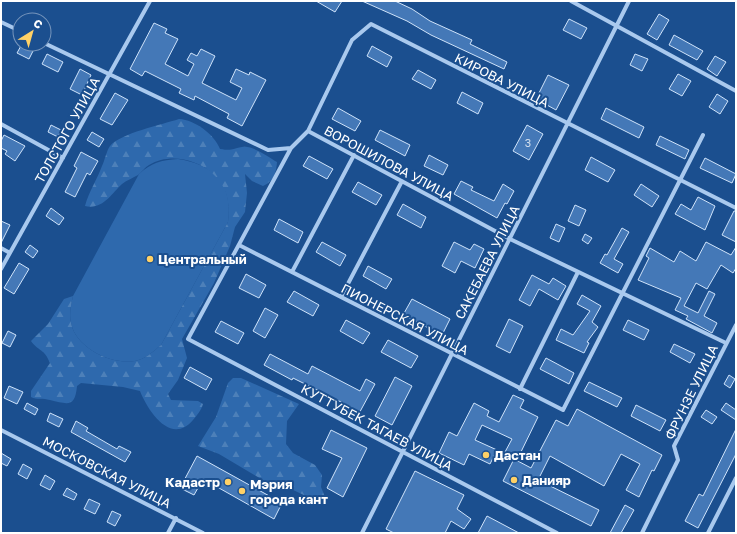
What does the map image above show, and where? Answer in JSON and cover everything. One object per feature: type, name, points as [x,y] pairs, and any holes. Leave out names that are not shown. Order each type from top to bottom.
[{"type":"street","name":"ТОЛСТОГО УЛИЦА","points":[[1,269],[150,1]]},
{"type":"street","points":[[571,1],[736,91]]},
{"type":"street","name":"САКЕБАЕВА УЛИЦА","points":[[362,533],[629,1]]},
{"type":"street","points":[[1,22],[12,27]]},
{"type":"street","name":"КИРОВА УЛИЦА","points":[[308,131],[352,40],[371,24],[736,208]]},
{"type":"street","points":[[52,47],[268,150],[292,148]]},
{"type":"street","points":[[1,124],[63,158]]},
{"type":"street","name":"ВОРОШИЛОВА УЛИЦА","points":[[188,339],[292,148],[308,131],[510,239],[726,343]]},
{"type":"street","points":[[624,294],[703,135]]},
{"type":"street","points":[[292,272],[354,155]]},
{"type":"street","points":[[341,297],[402,181]]},
{"type":"street","name":"ПИОНЕРСКАЯ УЛИЦА","points":[[239,244],[563,410],[624,294]]},
{"type":"street","points":[[1,248],[10,253]]},
{"type":"street","points":[[520,389],[578,272]]},
{"type":"street","name":"ФРУНЗЕ УЛИЦА","points":[[642,533],[678,460],[674,446],[736,325]]},
{"type":"street","name":"КУТТУБЕК ТАГАЕВ УЛИЦА","points":[[188,339],[557,533]]},
{"type":"street","name":"МОСКОВСКАЯ УЛИЦА","points":[[1,430],[203,533]]},
{"type":"street","points":[[708,533],[736,478]]},
{"type":"street","points":[[168,533],[176,518]]},
{"type":"green space","points":[[179,119],[191,122],[209,133],[220,149],[230,150],[242,147],[251,148],[277,162],[274,176],[270,182],[263,186],[252,181],[245,174],[247,193],[245,212],[235,227],[230,246],[214,283],[182,339],[187,358],[178,380],[168,394],[171,400],[198,401],[203,404],[199,413],[185,427],[177,429],[169,428],[154,416],[140,391],[123,387],[81,383],[77,386],[74,398],[70,403],[62,403],[31,397],[31,391],[50,363],[46,355],[31,341],[48,324],[64,299],[73,296],[70,320],[74,332],[87,347],[96,353],[116,360],[126,362],[142,359],[161,345],[228,222],[229,208],[227,196],[222,184],[206,168],[182,159],[165,159],[157,161],[146,167],[138,175],[122,184],[102,203],[97,206],[85,206],[107,151],[115,141],[132,133]]},
{"type":"green space","name":"Центральный","points":[[178,159],[202,166],[219,178],[228,197],[228,222],[161,345],[146,357],[135,361],[126,362],[106,357],[87,347],[74,332],[70,316],[73,296],[139,174],[148,167],[157,163],[166,160]]},
{"type":"green space","points":[[233,378],[241,378],[299,404],[287,421],[286,444],[293,453],[315,465],[322,475],[321,487],[325,497],[318,506],[310,498],[289,488],[268,483],[219,454],[198,446],[216,417],[228,383]]},
{"type":"building","points":[[316,1],[342,1],[335,12]]},
{"type":"building","points":[[362,1],[395,1],[412,9],[430,21],[472,40],[470,44],[507,62],[504,69],[431,35],[407,21]]},
{"type":"building","points":[[659,14],[669,20],[657,40],[647,34]]},
{"type":"building","points":[[569,19],[587,28],[581,39],[563,30]]},
{"type":"building","points":[[154,23],[167,29],[165,33],[178,39],[165,64],[188,76],[194,64],[187,60],[191,53],[197,56],[201,49],[215,56],[202,83],[236,100],[242,88],[230,82],[236,69],[249,75],[250,72],[266,80],[242,126],[227,118],[229,114],[195,96],[194,100],[179,93],[181,89],[145,71],[142,76],[130,69]]},
{"type":"building","points":[[674,35],[703,51],[697,60],[669,45]]},
{"type":"building","points":[[372,46],[392,57],[387,67],[367,56]]},
{"type":"building","points":[[18,52],[32,52],[29,59]]},
{"type":"building","points":[[47,54],[63,62],[58,72],[42,64]]},
{"type":"building","points":[[635,54],[648,59],[642,71],[630,65]]},
{"type":"building","points":[[715,56],[726,62],[717,76],[707,69]]},
{"type":"building","points":[[80,69],[91,75],[82,95],[70,89]]},
{"type":"building","points":[[418,70],[436,80],[431,89],[412,79]]},
{"type":"building","points":[[678,74],[691,81],[682,96],[669,89]]},
{"type":"building","points":[[548,75],[569,85],[556,110],[536,99]]},
{"type":"building","points":[[462,92],[483,103],[478,114],[457,103]]},
{"type":"building","points":[[115,93],[128,100],[112,125],[100,119]]},
{"type":"building","points":[[717,94],[728,101],[720,114],[709,107]]},
{"type":"building","points":[[338,108],[361,121],[355,131],[332,119]]},
{"type":"building","points":[[606,108],[644,127],[639,138],[601,119]]},
{"type":"building","points":[[51,125],[61,130],[58,137],[48,132]]},
{"type":"building","points":[[527,125],[543,134],[529,160],[513,151]]},
{"type":"building","points":[[380,130],[410,145],[405,156],[375,140]]},
{"type":"building","points":[[92,132],[104,139],[99,147],[87,140]]},
{"type":"building","points":[[4,135],[25,146],[15,161],[5,154],[7,151],[1,148],[1,141]]},
{"type":"building","points":[[660,136],[689,150],[685,159],[656,145]]},
{"type":"building","points":[[81,152],[98,161],[90,175],[87,173],[75,197],[65,192],[77,168],[74,166]]},
{"type":"building","points":[[429,155],[448,165],[443,175],[424,166]]},
{"type":"building","points":[[309,156],[333,169],[327,179],[303,166]]},
{"type":"building","points":[[591,157],[615,170],[608,182],[585,170]]},
{"type":"building","points":[[705,158],[736,174],[732,183],[700,168]]},
{"type":"building","points":[[461,181],[473,187],[471,190],[494,201],[503,184],[514,191],[507,204],[505,203],[497,218],[454,194]]},
{"type":"building","points":[[358,182],[382,195],[376,205],[352,192]]},
{"type":"building","points":[[641,184],[659,196],[652,207],[634,195]]},
{"type":"building","points":[[698,197],[715,206],[705,230],[675,214],[681,204],[691,210]]},
{"type":"building","points":[[403,204],[426,217],[421,228],[397,215]]},
{"type":"building","points":[[575,205],[586,210],[579,226],[568,221]]},
{"type":"building","points":[[51,208],[64,218],[59,225],[46,216]]},
{"type":"building","points":[[734,211],[736,211],[736,242],[722,235]]},
{"type":"building","points":[[279,219],[303,232],[298,243],[274,230]]},
{"type":"building","points":[[1,221],[10,225],[1,243]]},
{"type":"building","points":[[556,224],[565,228],[559,242],[550,238]]},
{"type":"building","points":[[622,228],[629,232],[614,259],[623,264],[618,273],[600,263],[605,254],[607,255]]},
{"type":"building","points":[[585,234],[592,238],[588,244],[582,240]]},
{"type":"building","points":[[322,242],[346,255],[340,266],[316,252]]},
{"type":"building","points":[[454,242],[470,250],[474,244],[484,249],[475,268],[461,261],[455,273],[442,266]]},
{"type":"building","points":[[706,242],[731,255],[736,247],[736,268],[733,273],[721,265],[707,289],[696,283],[684,306],[698,313],[709,291],[715,294],[704,316],[717,323],[712,333],[686,319],[688,316],[675,310],[681,298],[638,280],[649,258],[646,256],[650,248],[674,262],[680,251],[696,261]]},
{"type":"building","points":[[30,245],[38,251],[33,258],[25,252]]},
{"type":"building","points":[[19,263],[29,269],[14,294],[4,288]]},
{"type":"building","points":[[368,266],[392,279],[386,289],[363,276]]},
{"type":"building","points":[[246,274],[266,285],[259,298],[239,288]]},
{"type":"building","points":[[532,275],[549,284],[553,278],[566,286],[558,300],[539,289],[530,306],[519,300]]},
{"type":"building","points":[[294,291],[319,305],[313,316],[287,302]]},
{"type":"building","points":[[582,295],[601,306],[592,322],[598,327],[587,342],[589,343],[584,353],[556,340],[561,329],[573,335],[590,311],[577,304]]},
{"type":"building","points":[[412,299],[450,319],[442,335],[403,315]]},
{"type":"building","points":[[265,308],[278,315],[265,338],[253,331]]},
{"type":"building","points":[[509,319],[523,326],[510,353],[496,346]]},
{"type":"building","points":[[346,320],[370,333],[363,344],[340,331]]},
{"type":"building","points":[[628,320],[649,330],[644,340],[623,330]]},
{"type":"building","points":[[221,321],[244,333],[238,344],[215,332]]},
{"type":"building","points":[[8,331],[16,335],[10,347],[2,343]]},
{"type":"building","points":[[388,340],[418,356],[411,368],[381,352]]},
{"type":"building","points":[[674,344],[695,354],[690,363],[670,352]]},
{"type":"building","points":[[270,354],[308,374],[312,366],[360,391],[366,379],[375,384],[356,419],[347,414],[351,407],[293,378],[292,380],[264,365]]},
{"type":"building","points":[[546,358],[574,373],[569,384],[540,369]]},
{"type":"building","points":[[190,367],[212,379],[206,390],[184,378]]},
{"type":"building","points":[[729,375],[735,379],[730,388],[724,384]]},
{"type":"building","points":[[395,377],[412,386],[392,425],[375,416]]},
{"type":"building","points":[[589,382],[622,398],[617,407],[584,391]]},
{"type":"building","points":[[9,386],[23,392],[17,404],[4,398]]},
{"type":"building","points":[[513,395],[524,400],[520,408],[538,417],[518,458],[505,452],[512,439],[482,425],[475,440],[497,450],[490,464],[469,454],[464,465],[439,453],[449,432],[457,436],[474,403],[489,411],[487,416],[499,422]]},
{"type":"building","points":[[27,403],[38,409],[35,415],[24,409]]},
{"type":"building","points":[[726,403],[736,410],[736,420],[721,410]]},
{"type":"building","points":[[636,405],[666,420],[660,431],[631,416]]},
{"type":"building","points":[[577,409],[662,455],[654,471],[652,470],[639,497],[626,490],[640,464],[621,454],[604,486],[550,456],[538,480],[599,510],[591,526],[503,481],[514,459],[531,468],[556,420],[568,426]]},
{"type":"building","points":[[706,410],[717,417],[712,424],[701,417]]},
{"type":"building","points":[[50,413],[63,419],[59,427],[47,421]]},
{"type":"building","points":[[76,421],[88,428],[86,431],[117,449],[119,446],[131,452],[125,462],[71,432]]},
{"type":"building","points":[[736,429],[736,454],[698,528],[685,521],[699,494],[703,496]]},
{"type":"building","points":[[331,430],[367,448],[343,497],[327,488],[342,458],[322,449]]},
{"type":"building","points":[[1,453],[11,459],[7,466],[1,463]]},
{"type":"building","points":[[197,456],[282,503],[274,519],[203,479],[194,495],[180,488]]},
{"type":"building","points":[[23,464],[32,469],[27,479],[18,474]]},
{"type":"building","points":[[415,471],[464,495],[457,509],[471,519],[464,529],[451,521],[445,533],[394,533],[386,529]]},
{"type":"building","points":[[45,475],[55,481],[50,490],[40,485]]},
{"type":"building","points":[[67,488],[77,494],[74,500],[63,495]]},
{"type":"building","points":[[89,499],[100,504],[95,514],[84,509]]},
{"type":"building","points":[[625,505],[634,510],[621,533],[610,533]]},
{"type":"building","points":[[112,511],[121,515],[115,526],[107,522]]},
{"type":"building","points":[[487,516],[519,533],[478,533]]},
{"type":"place","name":"Центральный","points":[[150,259]]},
{"type":"place","name":"Дастан","points":[[486,455]]},
{"type":"place","name":"Данияр","points":[[514,480]]},
{"type":"place","name":"Кадастр","points":[[228,482]]},
{"type":"place","name":"Мэрия города кант","points":[[242,491]]}]
